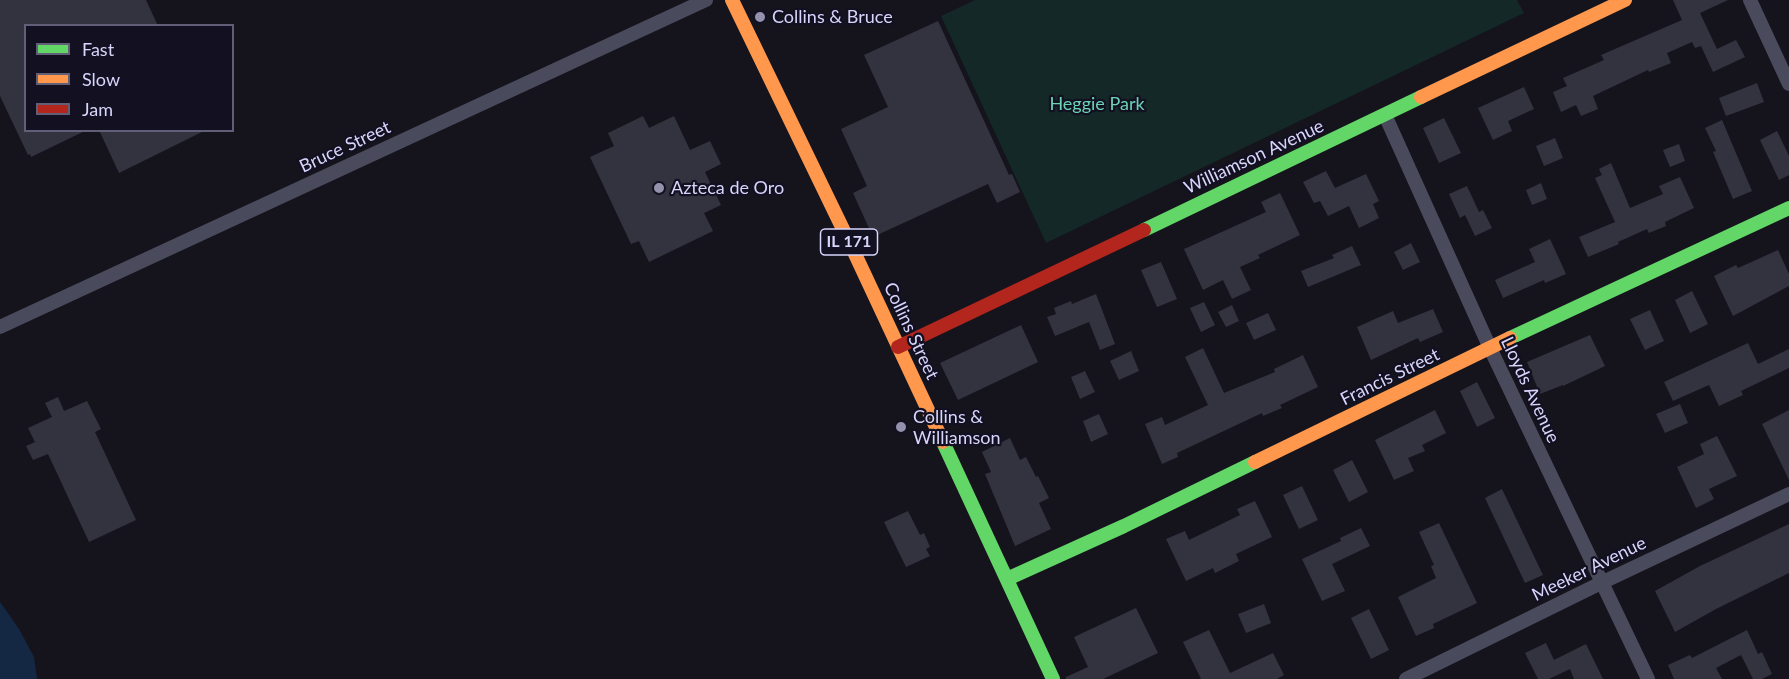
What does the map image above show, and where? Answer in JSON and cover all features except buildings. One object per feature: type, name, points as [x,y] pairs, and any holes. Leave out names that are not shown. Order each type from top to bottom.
[{"type":"street","name":"Bruce Street","points":[[0,327],[706,0]]},
{"type":"street","name":"Collins Street","points":[[732,0],[1053,679]]},
{"type":"street","name":"Williamson Avenue","points":[[898,347],[1625,0]]},
{"type":"street","points":[[1750,0],[1789,84]]},
{"type":"street","name":"Lloyds Avenue","points":[[1385,115],[1490,348],[1648,679]]},
{"type":"street","name":"Francis Street","points":[[1007,579],[1124,526],[1490,348],[1789,208]]},
{"type":"street","name":"Meeker Avenue","points":[[1406,679],[1789,494]]},
{"type":"green space","name":"Heggie Park","points":[[975,0],[1517,0],[1524,13],[1046,243],[941,16]]},
{"type":"water","points":[[0,602],[19,629],[34,657],[37,679],[0,679]]},
{"type":"traffic: fast","points":[[1144,230],[1421,97]]},
{"type":"traffic: fast","points":[[1510,338],[1789,208]]},
{"type":"traffic: fast","points":[[943,442],[1053,679]]},
{"type":"traffic: fast","points":[[1007,579],[1124,526],[1255,462]]},
{"type":"traffic: slow","points":[[732,0],[943,442]]},
{"type":"traffic: slow","points":[[1421,97],[1625,0]]},
{"type":"traffic: slow","points":[[1255,462],[1510,338]]},
{"type":"traffic: jam","points":[[898,347],[1144,230]]},
{"type":"place","name":"Collins & Bruce","points":[[760,17]]},
{"type":"place","name":"Azteca de Oro","points":[[659,188]]},
{"type":"place","name":"Collins & Williamson","points":[[901,427]]}]
